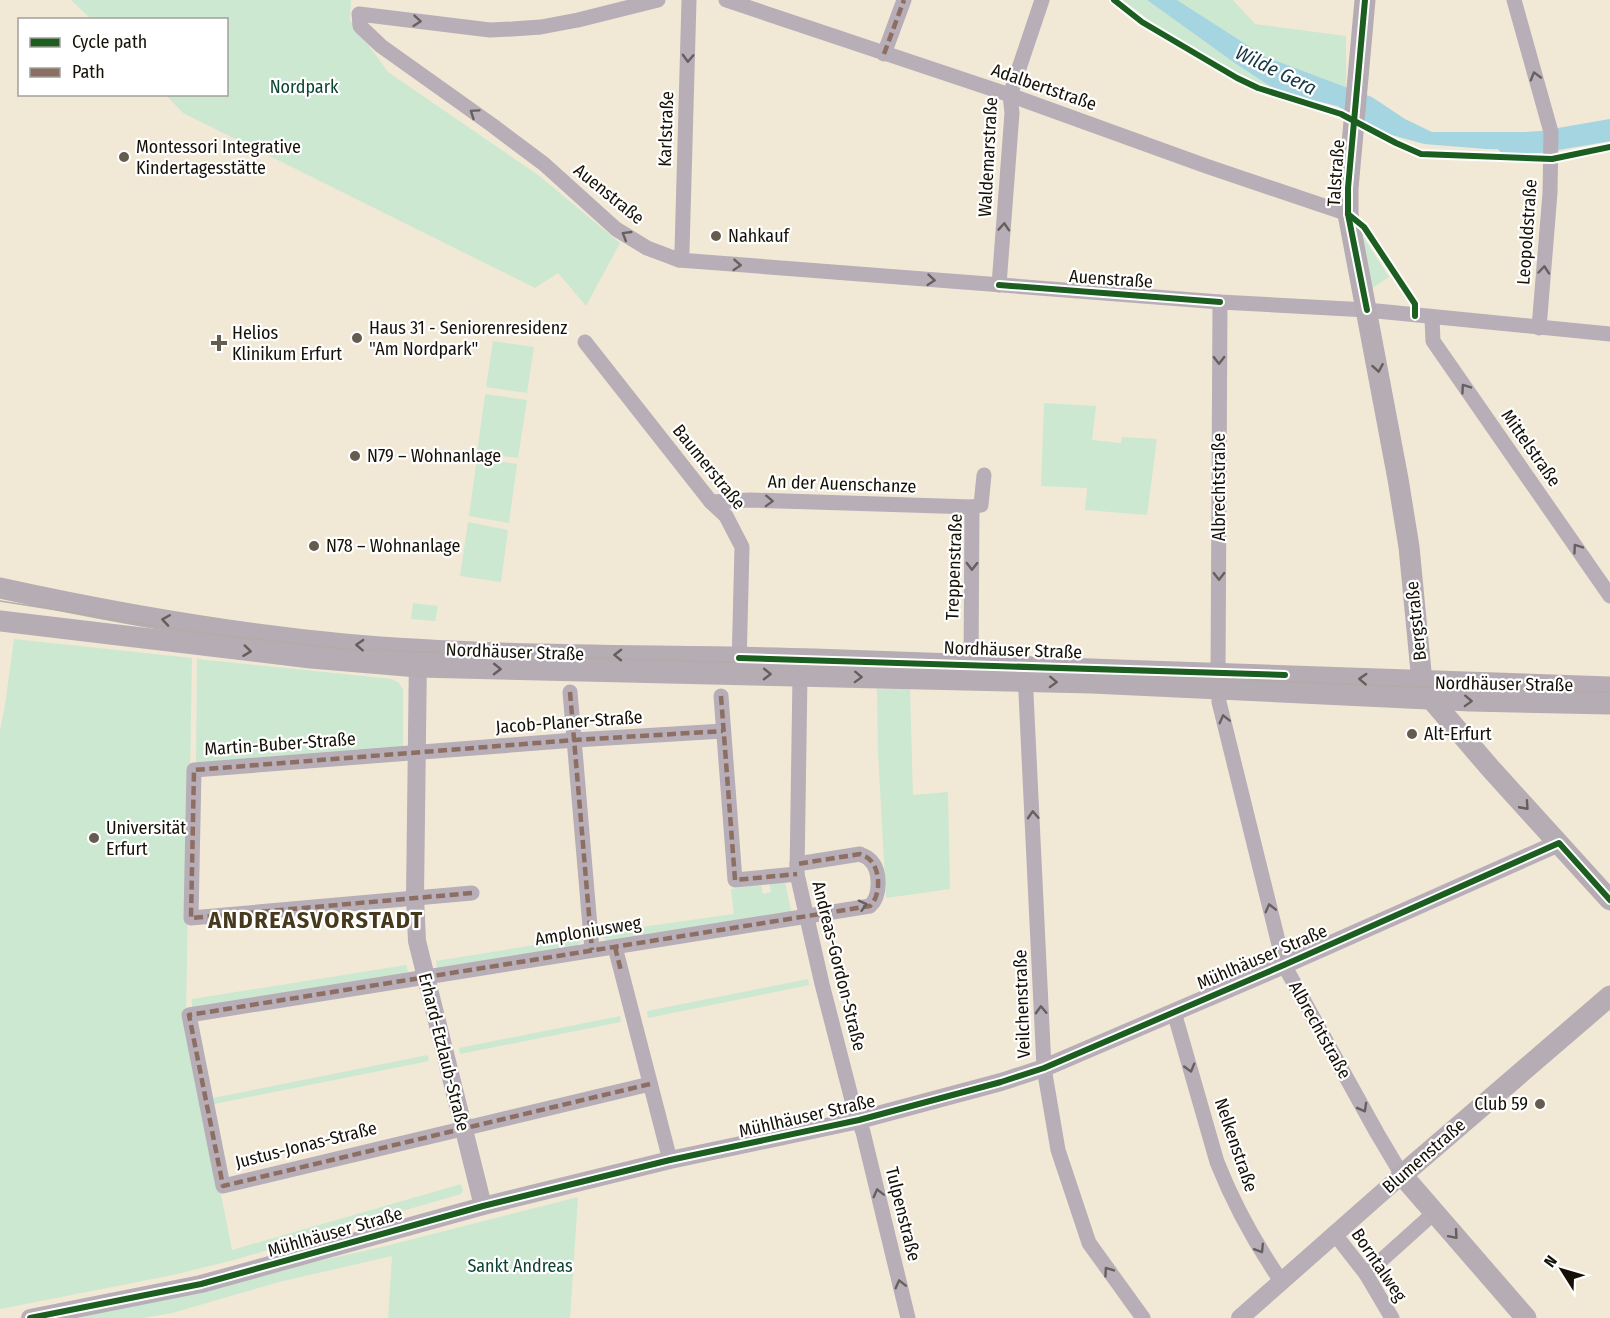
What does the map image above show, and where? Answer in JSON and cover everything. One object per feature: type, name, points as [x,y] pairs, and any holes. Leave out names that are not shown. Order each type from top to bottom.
[{"type":"main road","name":"Talstraße","points":[[1365,0],[1348,214],[1367,310]]},
{"type":"main road","name":"Bergstraße","points":[[1367,310],[1408,547],[1426,690]]},
{"type":"main road","name":"Nordhäuser Straße","points":[[0,588],[123,613],[217,628],[345,644],[418,657]]},
{"type":"main road","name":"Nordhäuser Straße","points":[[0,621],[299,657],[418,657],[518,653],[739,666],[971,664],[1025,674]]},
{"type":"main road","name":"Nordhäuser Straße","points":[[739,666],[800,675],[1025,674],[1426,690],[1610,704]]},
{"type":"main road","name":"Nordhäuser Straße","points":[[1426,690],[1610,687]]},
{"type":"main road","points":[[1426,690],[1491,770],[1610,900]]},
{"type":"main road","name":"Blumenstraße","points":[[1402,1175],[1610,996]]},
{"type":"main road","name":"Albrechtstraße","points":[[1402,1175],[1526,1318]]},
{"type":"street","name":"Auenstraße","points":[[658,0],[578,20],[541,27],[512,29],[490,30],[358,14],[360,26],[381,46],[544,164],[616,229],[647,248],[679,260],[1220,302],[1367,310],[1610,334]]},
{"type":"street","name":"Karlstraße","points":[[679,260],[682,251],[689,0]]},
{"type":"street","name":"Adalbertstraße","points":[[726,0],[1010,95],[1206,166],[1348,214]]},
{"type":"street","points":[[884,54],[904,0]]},
{"type":"street","name":"Waldemarstraße","points":[[999,285],[1012,112],[1010,95],[1042,0]]},
{"type":"street","name":"Leopoldstraße","points":[[1514,0],[1551,132],[1552,155],[1539,328]]},
{"type":"street","name":"Albrechtstraße","points":[[1220,302],[1218,682],[1220,702],[1284,965],[1402,1175]]},
{"type":"street","name":"Mittelstraße","points":[[1432,318],[1432,341],[1610,596]]},
{"type":"street","name":"Baumerstraße","points":[[585,342],[711,502],[726,516],[742,547],[739,666]]},
{"type":"street","name":"Treppenstraße","points":[[971,664],[972,507],[981,505],[984,475]]},
{"type":"street","name":"An der Auenschanze","points":[[711,502],[750,500],[972,507]]},
{"type":"street","name":"Erhard-Etzlaub-Straße","points":[[418,657],[417,941],[483,1206]]},
{"type":"street","name":"Veilchenstraße","points":[[1025,674],[1044,1068],[1051,1117],[1058,1150],[1089,1243],[1143,1318]]},
{"type":"street","name":"Andreas-Gordon-Straße","points":[[800,675],[797,869],[822,984],[859,1120]]},
{"type":"street","points":[[570,692],[592,950]]},
{"type":"street","points":[[721,696],[735,880],[797,869]]},
{"type":"street","name":"Jacob-Planer-Straße","points":[[418,753],[723,731]]},
{"type":"street","name":"Martin-Buber-Straße","points":[[416,897],[191,918],[194,770],[418,753]]},
{"type":"street","name":"Mühlhäuser Straße","points":[[30,1318],[201,1284],[483,1206],[670,1161],[859,1120],[952,1096],[1044,1068],[1284,965],[1558,843]]},
{"type":"street","name":"Amploniusweg","points":[[189,1015],[870,906],[877,896],[875,866],[860,854],[797,869]]},
{"type":"street","points":[[416,897],[472,894]]},
{"type":"street","points":[[615,947],[670,1161]]},
{"type":"street","name":"Nelkenstraße","points":[[1174,1012],[1225,1183],[1242,1219],[1281,1281]]},
{"type":"street","name":"Justus-Jonas-Straße","points":[[189,1015],[223,1186],[463,1127]]},
{"type":"street","points":[[463,1127],[650,1084]]},
{"type":"street","name":"Tulpenstraße","points":[[859,1120],[908,1318]]},
{"type":"street","name":"Blumenstraße","points":[[1240,1318],[1402,1175]]},
{"type":"street","points":[[1366,1274],[1435,1212]]},
{"type":"street","name":"Borntalweg","points":[[1334,1233],[1366,1274],[1392,1318]]},
{"type":"green space","name":"Nordpark","points":[[71,0],[351,0],[350,20],[388,72],[538,175],[620,243],[586,306],[558,273],[535,288],[183,113],[167,96],[228,96],[228,18],[90,18]]},
{"type":"green space","points":[[1123,0],[1147,0],[1279,92],[1218,66],[1178,41]]},
{"type":"green space","points":[[1177,0],[1233,0],[1255,24],[1346,36],[1346,88],[1266,57]]},
{"type":"green space","points":[[1364,238],[1389,277],[1371,289],[1361,239]]},
{"type":"green space","points":[[493,341],[534,347],[527,393],[486,387]]},
{"type":"green space","points":[[485,394],[527,400],[518,458],[477,453]]},
{"type":"green space","points":[[1044,403],[1096,406],[1092,440],[1121,443],[1122,437],[1157,439],[1147,515],[1085,510],[1087,488],[1041,486]]},
{"type":"green space","points":[[477,458],[517,464],[509,523],[469,516]]},
{"type":"green space","points":[[468,522],[508,530],[501,582],[460,576]]},
{"type":"green space","points":[[413,603],[438,606],[435,621],[411,619]]},
{"type":"green space","points":[[14,639],[192,658],[186,1018],[232,1250],[461,1184],[463,1190],[461,1194],[234,1260],[173,1275],[0,1309],[0,731]]},
{"type":"green space","points":[[197,659],[392,679],[399,683],[403,690],[403,749],[196,764]]},
{"type":"green space","points":[[877,689],[910,689],[913,795],[948,792],[950,889],[886,898]]},
{"type":"green space","points":[[769,882],[785,882],[791,910],[788,914],[608,941],[598,933],[734,914],[731,889],[761,884],[763,894],[771,892]]},
{"type":"green space","points":[[584,937],[576,948],[437,969],[436,961]]},
{"type":"green space","points":[[406,965],[408,972],[405,975],[192,1008],[192,999]]},
{"type":"green space","points":[[808,979],[809,985],[648,1018],[647,1011]]},
{"type":"green space","points":[[620,1016],[621,1022],[460,1054],[459,1048]]},
{"type":"green space","points":[[428,1055],[429,1061],[214,1104],[213,1098]]},
{"type":"green space","name":"Sankt Andreas","points":[[578,1197],[570,1318],[388,1318],[392,1256],[279,1282],[172,1313],[143,1318],[64,1318],[386,1246]]},
{"type":"water","points":[[1147,0],[1177,0],[1266,57],[1372,97],[1405,119],[1432,132],[1537,132],[1540,150],[1424,144],[1388,134],[1337,106],[1279,92]]},
{"type":"waterway","name":"Wilde Gera","points":[[1508,144],[1541,142],[1610,130]]},
{"type":"tram line","points":[[0,601],[202,633],[345,649],[1610,692]]},
{"type":"marked path","points":[[884,54],[904,0]]},
{"type":"marked path","points":[[570,692],[592,950]]},
{"type":"marked path","points":[[721,696],[735,880],[797,874]]},
{"type":"marked path","points":[[472,893],[191,918],[194,770],[575,740],[723,731]]},
{"type":"marked path","points":[[650,1084],[223,1186],[189,1015],[870,906],[874,902],[878,889],[876,869],[867,857],[860,854],[797,864]]},
{"type":"marked path","points":[[615,947],[621,971]]},
{"type":"cycle path","points":[[1114,0],[1142,22],[1237,78],[1258,88],[1341,114],[1421,154],[1552,159],[1610,147]]},
{"type":"cycle path","points":[[1365,0],[1348,188],[1348,214],[1367,310]]},
{"type":"cycle path","points":[[1348,214],[1364,227],[1415,304],[1415,316]]},
{"type":"cycle path","points":[[999,285],[1220,302]]},
{"type":"cycle path","points":[[739,658],[1285,675]]},
{"type":"cycle path","points":[[30,1318],[201,1284],[483,1206],[670,1160],[859,1120],[1001,1082],[1044,1068],[1559,843],[1610,900]]},
{"type":"place","name":"Montessori Integrative Kindertagesstätte","points":[[124,157]]},
{"type":"place","name":"Nahkauf","points":[[716,236]]},
{"type":"place","name":"Haus 31 - Seniorenresidenz \"Am Nordpark\"","points":[[357,338]]},
{"type":"place","name":"Helios Klinikum Erfurt","points":[[219,343]]},
{"type":"place","name":"N79 – Wohnanlage","points":[[355,456]]},
{"type":"place","name":"N78 – Wohnanlage","points":[[314,546]]},
{"type":"place","name":"Alt-Erfurt","points":[[1412,734]]},
{"type":"place","name":"Universität Erfurt","points":[[94,838]]},
{"type":"place","name":"Club 59","points":[[1540,1104]]},
{"type":"district","name":"ANDREASVORSTADT","points":[[316,920]]}]
